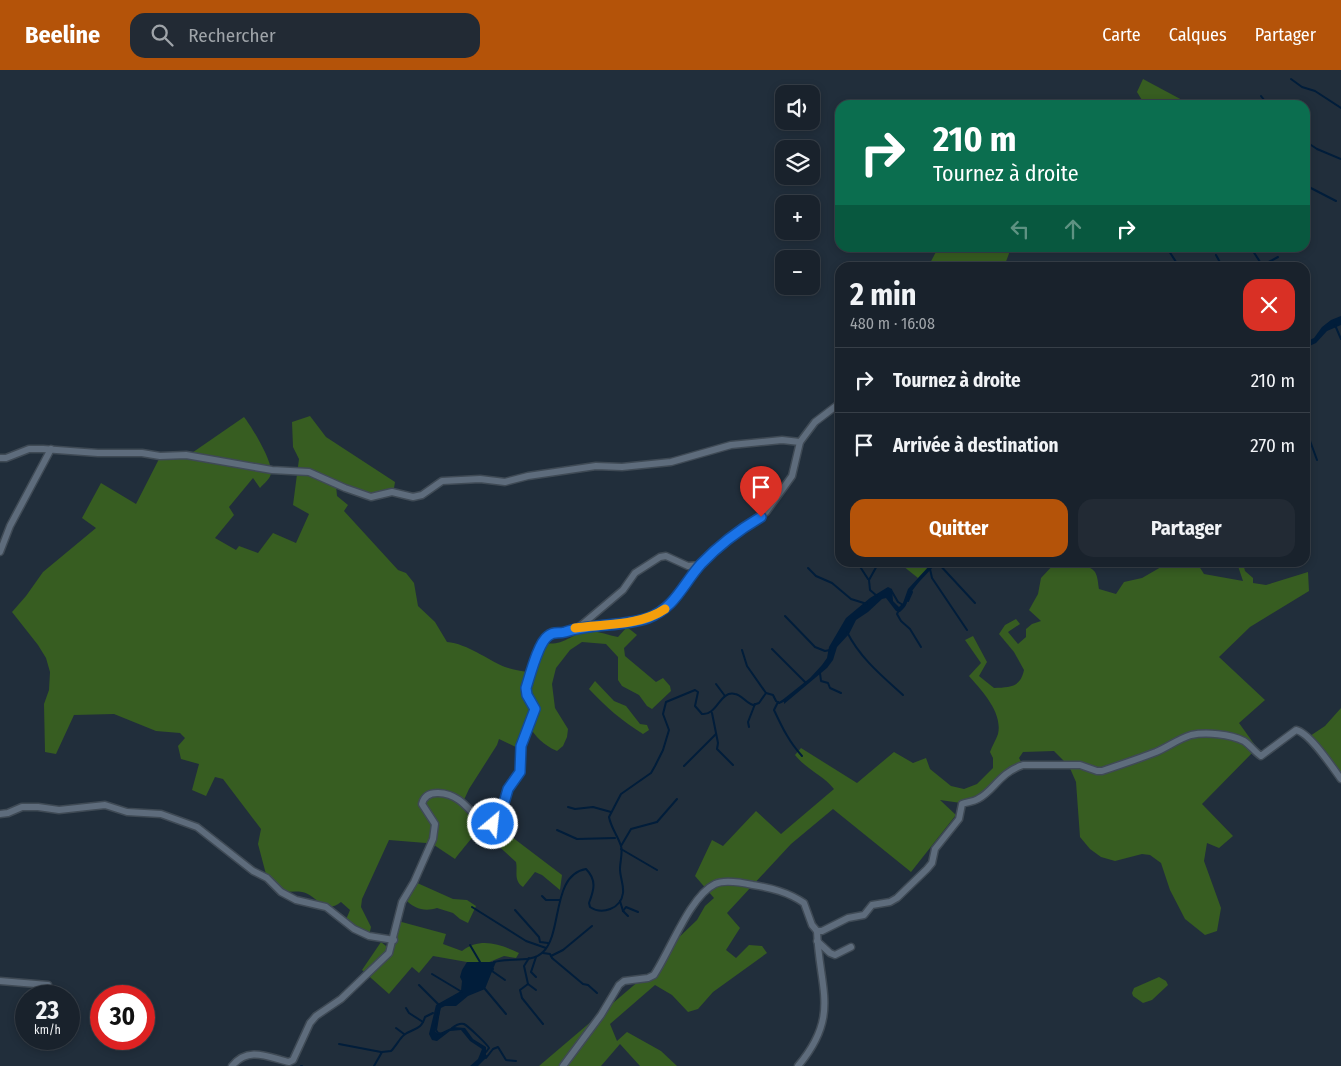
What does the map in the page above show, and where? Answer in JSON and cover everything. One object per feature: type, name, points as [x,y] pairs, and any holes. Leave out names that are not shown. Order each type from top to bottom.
[{"type":"street","points":[[232,1066],[238,1058],[249,1053],[290,1062],[293,1060],[307,1029],[316,1016],[336,1003],[389,953],[394,940],[402,902],[414,882],[435,831],[435,824],[423,808],[422,801],[428,795],[437,792],[459,800],[481,821],[487,824],[497,821],[508,789],[521,768],[521,746],[535,709],[527,695],[526,688],[542,642],[552,632],[612,625],[649,618],[673,602],[700,565],[735,533],[766,512],[792,476],[800,442],[815,422],[835,407]]},
{"type":"street","points":[[0,458],[6,458],[29,449],[186,456],[272,470],[305,472],[371,497],[392,492],[420,496],[442,480],[480,479],[505,482],[528,476],[596,466],[622,467],[671,462],[731,445],[782,440],[800,442]]},
{"type":"street","points":[[0,552],[10,526],[51,449]]},
{"type":"street","points":[[578,628],[623,590],[635,573],[660,557],[666,556],[688,566],[700,565]]},
{"type":"street","points":[[817,931],[822,931],[854,916],[864,915],[869,906],[890,902],[906,891],[932,863],[935,849],[959,819],[962,804],[980,798],[1000,778],[1023,765],[1080,765],[1102,771],[1132,762],[1142,755],[1155,752],[1190,736],[1200,734],[1235,738],[1244,741],[1261,756],[1296,730],[1300,731],[1311,742],[1341,779]]},
{"type":"street","points":[[0,814],[22,807],[38,806],[59,810],[105,805],[128,812],[161,814],[196,827],[253,871],[267,878],[281,892],[296,900],[326,907],[354,928],[369,936],[394,940]]},
{"type":"street","points":[[563,1066],[601,1015],[616,988],[624,981],[648,978],[654,975],[692,906],[705,891],[715,884],[747,884],[780,890],[804,902],[812,925],[817,931],[825,997],[822,1028],[810,1052],[798,1066]]},
{"type":"street","points":[[818,941],[835,955],[851,947]]},
{"type":"street","points":[[0,981],[48,985]]},
{"type":"green space","points":[[1143,79],[1182,100],[1142,100],[1137,92]]},
{"type":"green space","points":[[936,252],[1010,252],[1006,262],[931,262]]},
{"type":"green space","points":[[310,416],[326,437],[395,482],[393,494],[381,497],[336,485],[337,496],[348,505],[344,511],[398,570],[406,573],[414,583],[418,606],[435,622],[447,642],[470,649],[505,667],[532,673],[543,643],[556,643],[585,632],[597,632],[618,637],[627,627],[637,635],[624,648],[625,656],[656,682],[663,678],[670,686],[671,691],[652,709],[647,706],[639,695],[622,686],[618,680],[618,657],[606,644],[582,642],[570,650],[556,668],[552,684],[555,708],[568,729],[563,746],[557,751],[548,746],[537,737],[528,725],[520,749],[499,739],[463,802],[484,818],[483,822],[455,859],[434,845],[389,840],[362,899],[361,907],[371,927],[369,936],[345,922],[350,910],[341,902],[330,907],[302,892],[281,892],[267,878],[258,844],[261,829],[223,779],[215,777],[206,796],[192,790],[199,764],[181,759],[178,746],[185,738],[180,733],[156,731],[114,714],[74,715],[56,754],[45,752],[44,704],[49,690],[50,672],[46,658],[38,645],[12,612],[43,572],[96,528],[82,518],[101,483],[136,504],[160,457],[186,457],[244,417],[265,451],[271,474],[260,488],[253,478],[229,507],[234,515],[215,538],[236,550],[239,546],[258,553],[273,533],[296,543],[309,514],[293,505],[299,459],[293,447],[292,422]]},
{"type":"green space","points":[[904,567],[928,567],[918,578]]},
{"type":"green space","points":[[1051,567],[1088,567],[1095,572],[1099,589],[1116,594],[1124,582],[1142,578],[1161,567],[1200,567],[1204,574],[1243,581],[1238,567],[1244,567],[1245,571],[1253,578],[1253,583],[1266,585],[1308,572],[1309,591],[1250,627],[1219,657],[1265,700],[1239,723],[1257,748],[1202,804],[1233,836],[1219,848],[1207,843],[1204,861],[1221,908],[1217,931],[1205,935],[1185,919],[1170,890],[1161,863],[1150,855],[1142,854],[1115,861],[1101,857],[1090,849],[1080,837],[1076,782],[1069,766],[1054,751],[1023,752],[1019,758],[1023,765],[968,804],[940,800],[956,815],[911,872],[833,809],[791,844],[727,913],[740,928],[726,950],[736,958],[749,945],[762,946],[767,953],[713,992],[698,1009],[688,1012],[672,995],[655,985],[610,1024],[617,1041],[627,1032],[661,1051],[677,1066],[640,1066],[620,1044],[601,1066],[539,1066],[640,980],[646,981],[674,942],[697,920],[705,906],[714,898],[695,876],[712,840],[723,846],[756,811],[781,834],[834,789],[795,755],[801,748],[857,783],[894,752],[913,763],[926,758],[930,769],[951,786],[964,789],[977,784],[993,768],[993,758],[990,752],[998,734],[999,726],[990,702],[969,676],[981,663],[965,640],[973,636],[987,662],[979,676],[994,688],[1009,687],[1017,683],[1024,670],[1014,652],[999,634],[1005,625],[1016,619],[1020,624],[1008,632],[1018,644],[1026,637],[1026,629],[1032,624],[1041,621],[1029,610],[1038,594],[1041,578]]},
{"type":"green space","points":[[595,681],[614,701],[626,706],[640,724],[647,725],[649,730],[643,734],[608,708],[589,689]]},
{"type":"green space","points":[[1341,708],[1341,779],[1307,738],[1325,726]]},
{"type":"green space","points":[[500,828],[562,875],[560,890],[542,875],[535,872],[523,887],[520,884],[517,878],[516,862],[492,840]]},
{"type":"green space","points":[[415,882],[453,899],[467,900],[476,906],[468,923],[453,913],[437,908],[420,909],[408,902],[405,899]]},
{"type":"green space","points":[[398,921],[446,934],[443,944],[462,951],[476,944],[490,943],[519,953],[516,958],[504,956],[487,963],[467,962],[433,956],[419,973],[412,967],[389,994],[362,970],[381,942],[391,950]]},
{"type":"green space","points":[[1159,977],[1166,981],[1168,985],[1152,1000],[1143,1003],[1133,996],[1134,988]]},
{"type":"water","points":[[1341,316],[1341,325],[1327,331],[1316,343],[1310,346],[1310,340],[1331,320]]},
{"type":"water","points":[[928,567],[933,567],[916,586],[906,606],[900,612],[896,611],[886,598],[882,599],[856,620],[849,634],[837,647],[833,660],[827,668],[784,704],[784,701],[781,701],[810,678],[822,665],[827,658],[829,647],[846,618],[870,598],[888,587],[892,589],[893,601],[899,607],[903,603],[908,589]]},
{"type":"water","points":[[467,962],[496,962],[485,989],[468,996],[456,1006],[441,1008],[435,1031],[438,1034],[453,1027],[465,1028],[473,1039],[486,1047],[486,1058],[478,1066],[470,1066],[478,1059],[482,1049],[470,1041],[461,1030],[450,1031],[437,1041],[432,1040],[429,1034],[436,1005],[461,991],[462,981],[460,977]]},
{"type":"waterway","points":[[1291,79],[1302,87],[1315,91],[1341,108]]},
{"type":"waterway","points":[[1261,96],[1264,100]]},
{"type":"waterway","points":[[1310,144],[1341,159]]},
{"type":"waterway","points":[[1310,188],[1336,201]]},
{"type":"waterway","points":[[1170,252],[1176,262]]},
{"type":"waterway","points":[[1254,252],[1260,262]]},
{"type":"waterway","points":[[1216,255],[1220,262]]},
{"type":"waterway","points":[[1269,262],[1278,257]]},
{"type":"waterway","points":[[1335,325],[1341,339]]},
{"type":"waterway","points":[[1310,441],[1317,460]]},
{"type":"waterway","points":[[860,567],[868,579]]},
{"type":"waterway","points":[[876,567],[869,580],[870,590],[877,596]]},
{"type":"waterway","points":[[942,567],[975,603]]},
{"type":"waterway","points":[[808,568],[816,576],[832,583],[851,599],[867,604]]},
{"type":"waterway","points":[[930,569],[932,578],[967,630]]},
{"type":"waterway","points":[[891,590],[898,602],[903,605]]},
{"type":"waterway","points":[[908,601],[912,592]]},
{"type":"waterway","points":[[899,610],[897,614],[901,621],[910,629],[921,647]]},
{"type":"waterway","points":[[785,616],[815,647],[825,651],[830,650]]},
{"type":"waterway","points":[[847,632],[858,650],[879,674],[903,695]]},
{"type":"waterway","points":[[772,649],[805,682]]},
{"type":"waterway","points":[[742,650],[747,666],[766,693]]},
{"type":"waterway","points":[[820,673],[821,681],[828,683],[830,688],[841,693]]},
{"type":"waterway","points":[[716,684],[725,696]]},
{"type":"waterway","points":[[494,962],[532,958],[543,952],[553,932],[562,893],[567,882],[575,874],[586,869],[592,877],[594,885],[589,903],[590,907],[600,910],[610,909],[615,907],[622,899],[623,890],[620,869],[622,848],[609,817],[621,794],[651,773],[663,750],[669,730],[663,714],[666,702],[695,690],[698,692],[695,706],[702,714],[707,714],[730,694],[742,697],[753,705],[759,703],[766,693],[773,695],[779,703],[785,700]]},
{"type":"waterway","points":[[778,702],[774,710],[790,740],[802,756]]},
{"type":"waterway","points":[[749,727],[748,722],[755,704]]},
{"type":"waterway","points":[[712,713],[718,743],[717,749],[733,765]]},
{"type":"waterway","points":[[684,766],[716,734]]},
{"type":"waterway","points":[[621,846],[631,829],[657,822],[677,799]]},
{"type":"waterway","points":[[568,807],[575,809],[593,807],[611,812]]},
{"type":"waterway","points":[[557,830],[577,839],[615,838]]},
{"type":"waterway","points":[[621,849],[657,870]]},
{"type":"waterway","points":[[542,896],[546,900],[560,900]]},
{"type":"waterway","points":[[620,901],[623,911],[628,916]]},
{"type":"waterway","points":[[472,907],[526,941],[546,948]]},
{"type":"waterway","points":[[623,911],[626,907],[638,912]]},
{"type":"waterway","points":[[515,910],[539,937],[540,942],[548,943]]},
{"type":"waterway","points":[[551,956],[563,950],[592,926]]},
{"type":"waterway","points":[[470,945],[480,962]]},
{"type":"waterway","points":[[543,953],[550,954],[552,958],[583,984],[588,985],[597,993]]},
{"type":"waterway","points":[[536,957],[531,972],[536,977]]},
{"type":"waterway","points":[[529,958],[524,966],[528,984],[520,990],[522,998],[543,1024]]},
{"type":"waterway","points":[[493,969],[492,971],[505,980]]},
{"type":"waterway","points":[[432,974],[462,992]]},
{"type":"waterway","points":[[528,984],[536,990]]},
{"type":"waterway","points":[[419,985],[438,1004]]},
{"type":"waterway","points":[[485,989],[506,1014]]},
{"type":"waterway","points":[[406,1008],[409,1013],[423,1022]]},
{"type":"waterway","points":[[439,1011],[436,1030],[442,1034]]},
{"type":"waterway","points":[[374,1066],[382,1052],[391,1051],[402,1036],[419,1027],[425,1017],[433,1013]]},
{"type":"waterway","points":[[452,1028],[460,1024],[466,1025],[488,1046],[489,1048],[486,1052]]},
{"type":"waterway","points":[[396,1028],[404,1034]]},
{"type":"waterway","points":[[339,1044],[381,1052]]},
{"type":"waterway","points":[[486,1056],[486,1058],[493,1049],[498,1047],[506,1060],[516,1061]]},
{"type":"slow traffic","points":[[575,628],[612,625],[649,618],[665,609]]},
{"type":"route","points":[[493,824],[500,817],[508,789],[517,778],[521,768],[521,746],[528,722],[535,709],[527,695],[526,688],[544,639],[552,632],[566,632],[578,628],[612,625],[649,618],[662,611],[677,598],[703,562],[740,529],[761,517]]}]
